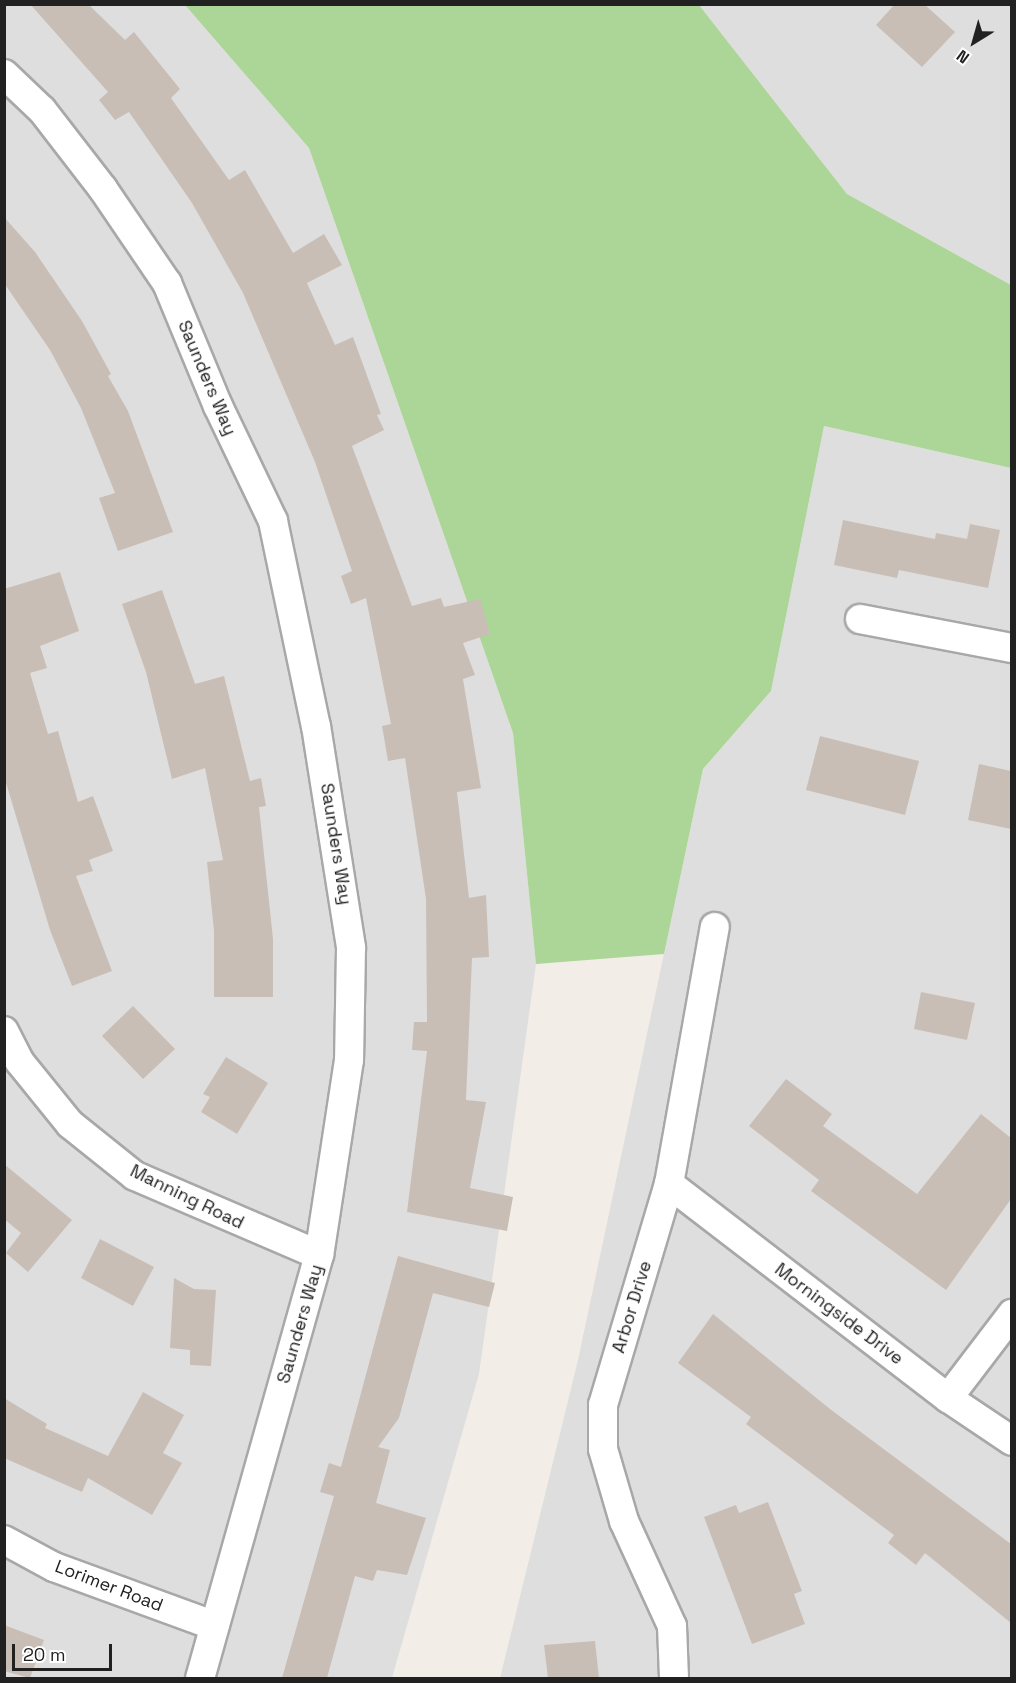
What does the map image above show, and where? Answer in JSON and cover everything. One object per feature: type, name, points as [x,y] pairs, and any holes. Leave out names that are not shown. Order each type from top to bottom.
[{"type":"street","name":"Saunders Way","points":[[4,74],[42,110],[103,189],[166,284],[218,406],[273,520],[316,726],[351,948],[349,1060],[319,1255],[200,1678]]},
{"type":"street","points":[[860,619],[1011,648]]},
{"type":"street","name":"Arbor Drive","points":[[674,1678],[672,1626],[624,1521],[603,1449],[603,1405],[669,1184],[715,927]]},
{"type":"street","name":"Manning Road","points":[[4,1031],[19,1061],[70,1124],[135,1176],[319,1255]]},
{"type":"street","name":"Morningside Drive","points":[[669,1184],[948,1398],[1011,1441]]},
{"type":"street","points":[[948,1398],[1011,1314]]},
{"type":"street","name":"Lorimer Road","points":[[4,1540],[54,1567],[215,1626]]},
{"type":"shaded area","points":[[5,5],[185,5],[309,148],[513,733],[536,964],[479,1374],[392,1678],[5,1678]]},
{"type":"shaded area","points":[[699,5],[1011,5],[1011,285],[847,194]]},
{"type":"shaded area","points":[[824,426],[1011,468],[1011,1678],[500,1678],[578,1360],[703,769],[771,691]]},
{"type":"green space","points":[[185,5],[699,5],[847,194],[1011,285],[1011,468],[824,426],[771,691],[703,769],[664,954],[536,964],[513,733],[309,148]]},
{"type":"building","points":[[30,4],[88,4],[125,40],[134,32],[180,89],[171,98],[229,180],[245,170],[293,253],[324,234],[342,265],[307,283],[335,345],[353,337],[381,414],[377,415],[384,430],[352,446],[412,606],[441,598],[444,607],[480,599],[490,634],[463,643],[475,675],[463,679],[481,788],[457,792],[469,898],[486,895],[489,957],[472,958],[466,1100],[486,1102],[470,1188],[513,1197],[507,1231],[407,1212],[427,1051],[412,1050],[414,1022],[427,1022],[426,899],[405,758],[388,761],[382,726],[391,724],[366,598],[351,604],[341,576],[352,571],[315,462],[243,293],[192,203],[129,112],[115,120],[99,100],[108,92]]},
{"type":"building","points":[[895,4],[924,4],[955,32],[922,67],[876,25]]},
{"type":"building","points":[[4,217],[35,252],[82,321],[111,374],[108,376],[128,411],[173,532],[118,551],[99,498],[115,493],[81,408],[50,350],[4,283]]},
{"type":"building","points":[[843,520],[935,539],[936,533],[967,539],[970,524],[1000,530],[988,588],[899,570],[897,578],[834,565]]},
{"type":"building","points":[[60,572],[79,631],[40,646],[47,668],[30,673],[48,734],[58,731],[78,802],[93,796],[113,851],[89,860],[93,871],[76,876],[112,971],[72,986],[50,930],[4,776],[4,589]]},
{"type":"building","points":[[162,590],[195,684],[224,676],[250,781],[261,778],[266,806],[259,807],[273,939],[273,997],[214,997],[214,931],[207,862],[223,860],[205,768],[172,779],[146,672],[122,604]]},
{"type":"building","points":[[820,736],[919,761],[905,815],[806,790]]},
{"type":"building","points":[[979,764],[1011,771],[1011,829],[968,820]]},
{"type":"building","points":[[921,992],[975,1003],[967,1040],[914,1029]]},
{"type":"building","points":[[133,1006],[175,1049],[143,1079],[102,1036]]},
{"type":"building","points":[[226,1057],[268,1083],[237,1134],[201,1112],[210,1097],[203,1094]]},
{"type":"building","points":[[786,1079],[832,1114],[823,1126],[917,1194],[981,1114],[1011,1138],[1011,1199],[946,1290],[811,1191],[819,1180],[749,1126]]},
{"type":"building","points":[[4,1164],[72,1220],[28,1272],[6,1253],[21,1233],[4,1219]]},
{"type":"building","points":[[100,1239],[154,1267],[133,1306],[81,1278]]},
{"type":"building","points":[[398,1256],[495,1283],[489,1307],[433,1293],[399,1418],[378,1447],[390,1450],[376,1503],[426,1518],[407,1575],[377,1570],[373,1581],[355,1576],[327,1678],[282,1678],[334,1496],[320,1492],[329,1463],[341,1467]]},
{"type":"building","points":[[174,1278],[194,1289],[216,1290],[211,1366],[190,1365],[190,1350],[170,1348]]},
{"type":"building","points":[[713,1314],[830,1409],[1011,1544],[1011,1623],[925,1553],[916,1565],[888,1543],[894,1535],[746,1424],[751,1417],[678,1363]]},
{"type":"building","points":[[143,1392],[184,1415],[163,1453],[182,1463],[152,1515],[88,1478],[82,1492],[4,1458],[4,1398],[47,1424],[45,1428],[108,1456]]},
{"type":"building","points":[[768,1502],[802,1591],[794,1594],[805,1624],[752,1644],[704,1517],[736,1505],[739,1513]]},
{"type":"building","points":[[4,1625],[44,1640],[30,1678],[4,1671]]},
{"type":"building","points":[[595,1641],[599,1678],[548,1678],[544,1645]]}]
